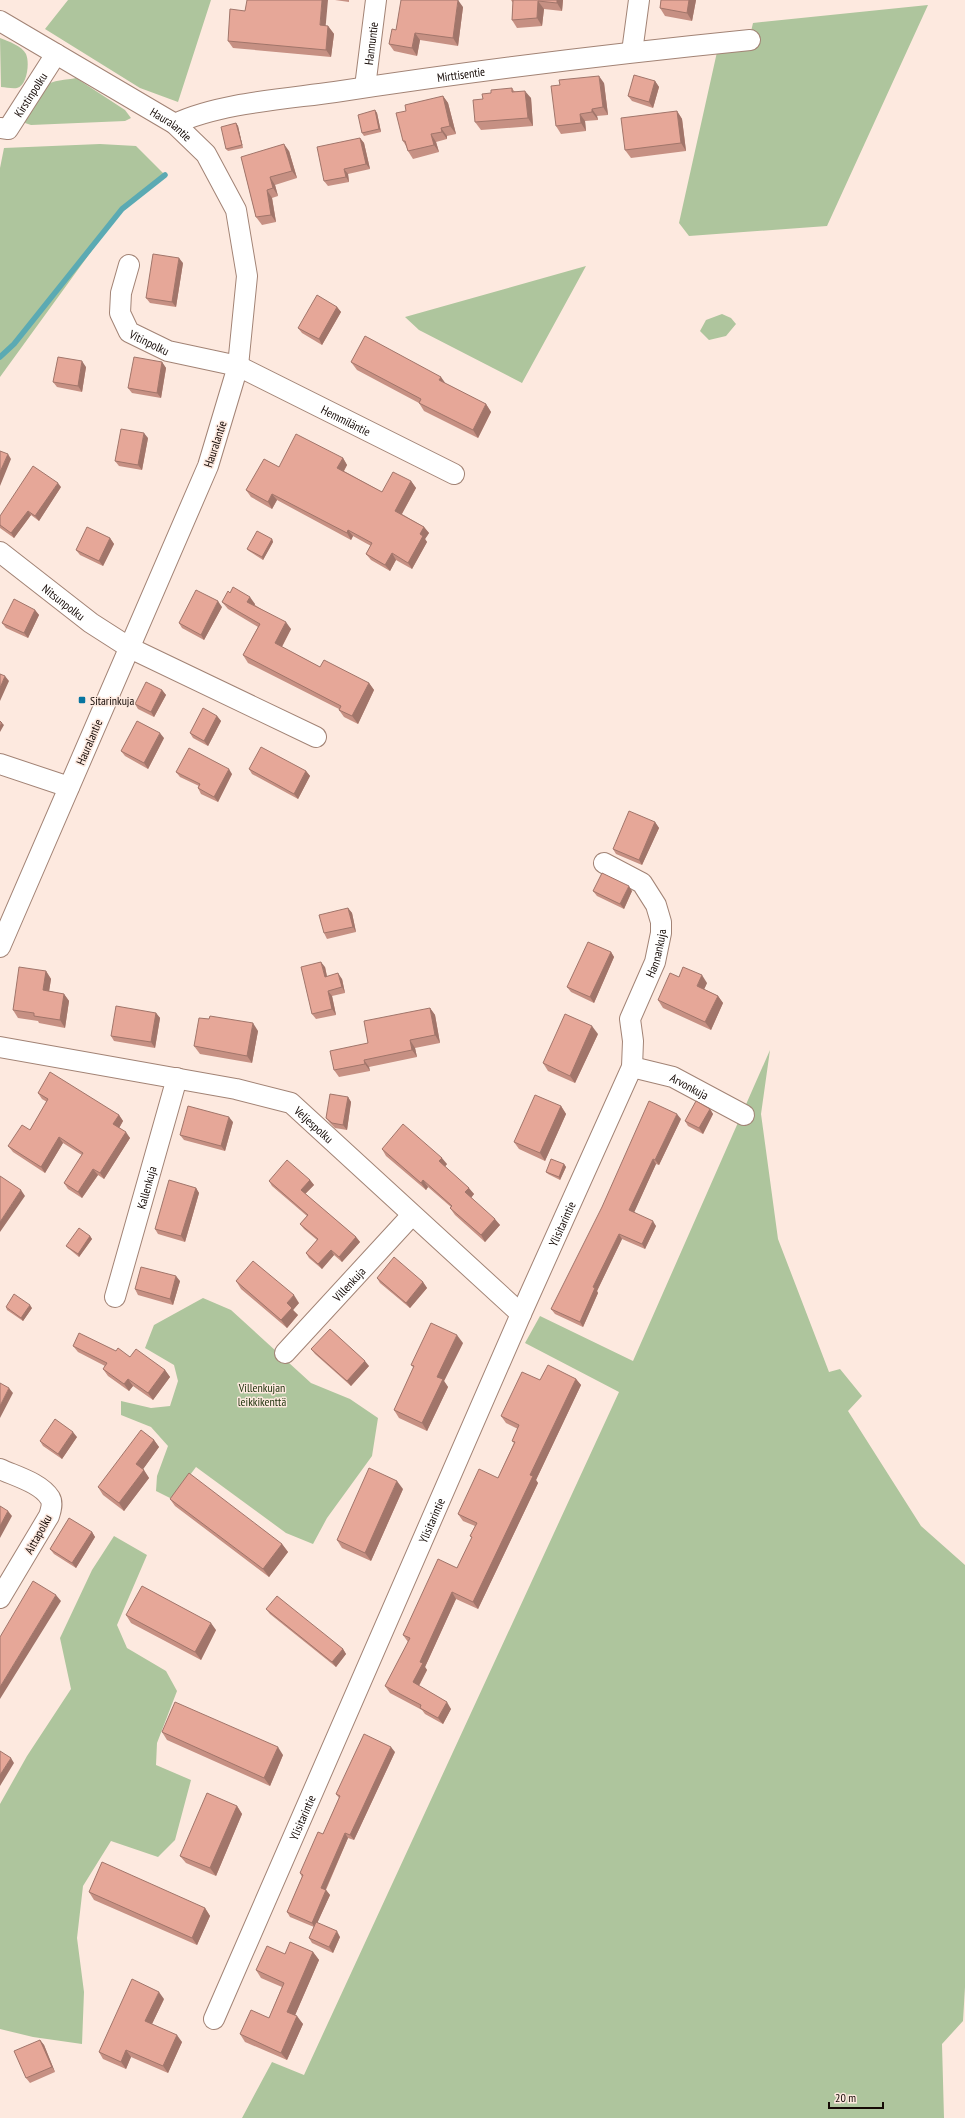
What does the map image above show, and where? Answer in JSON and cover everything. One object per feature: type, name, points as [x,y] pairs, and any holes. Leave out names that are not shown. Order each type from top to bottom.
[{"type":"street","name":"Hannuntie","points":[[365,87],[376,0]]},
{"type":"street","points":[[632,52],[639,0]]},
{"type":"street","name":"Hauralantie","points":[[0,21],[175,124],[206,154],[236,210],[247,276],[238,366],[208,466],[0,948]]},
{"type":"street","name":"Mirttisentie","points":[[175,124],[191,117],[223,109],[365,87],[632,52],[750,40]]},
{"type":"street","name":"Kirstinpolku","points":[[0,128],[8,129],[56,54]]},
{"type":"street","name":"Vitinpolku","points":[[129,265],[121,293],[120,313],[129,332],[168,351],[238,366]]},
{"type":"street","name":"Hemmiläntie","points":[[238,366],[454,474]]},
{"type":"street","name":"Nitsunpolku","points":[[0,552],[91,623],[130,648]]},
{"type":"street","points":[[130,648],[316,737]]},
{"type":"street","points":[[0,764],[69,787]]},
{"type":"street","name":"Hannankuja","points":[[604,864],[642,883],[656,905],[660,922],[661,933],[656,962],[630,1019]]},
{"type":"street","name":"Ylisitarintie","points":[[214,2019],[521,1314],[632,1067],[633,1041],[630,1019]]},
{"type":"street","name":"Veljespolku","points":[[0,1047],[236,1089],[291,1104],[521,1314]]},
{"type":"street","name":"Arvonkuja","points":[[632,1067],[673,1077],[744,1115]]},
{"type":"street","name":"Kallenkuja","points":[[115,1297],[177,1078]]},
{"type":"street","name":"Villenkuja","points":[[286,1353],[412,1215]]},
{"type":"street","name":"Aittapolku","points":[[0,1469],[43,1490],[50,1498],[52,1507],[49,1516],[0,1598]]},
{"type":"green space","points":[[68,0],[211,0],[178,102],[140,88],[45,29]]},
{"type":"green space","points":[[928,5],[827,226],[689,236],[679,223],[719,43],[749,40],[753,23]]},
{"type":"green space","points":[[0,38],[18,46],[26,54],[28,63],[27,74],[23,83],[17,88],[1,87]]},
{"type":"green space","points":[[76,78],[125,110],[131,118],[125,121],[31,125],[25,123],[45,86],[56,81]]},
{"type":"green space","points":[[100,144],[136,146],[165,175],[122,209],[0,377],[0,168],[4,148]]},
{"type":"green space","points":[[586,266],[522,383],[419,330],[405,317]]},
{"type":"green space","points":[[722,314],[731,318],[736,324],[726,336],[709,340],[700,331],[706,320]]},
{"type":"green space","points":[[770,1050],[761,1114],[778,1239],[829,1372],[840,1369],[862,1396],[848,1411],[921,1526],[965,1565],[965,1987],[963,2021],[942,2044],[944,2118],[242,2118],[272,2062],[304,2075],[619,1392],[525,1343],[540,1316],[633,1361]]},
{"type":"green space","name":"Villenkujan leikkikenttä","points":[[203,1298],[231,1310],[311,1383],[350,1399],[378,1418],[372,1456],[327,1518],[313,1544],[286,1533],[196,1467],[172,1499],[156,1491],[157,1476],[168,1446],[151,1427],[121,1415],[121,1401],[151,1408],[170,1406],[178,1381],[174,1365],[145,1348],[154,1325]]},
{"type":"green space","points":[[114,1536],[147,1555],[117,1625],[127,1648],[166,1671],[177,1691],[157,1743],[156,1765],[191,1780],[175,1840],[158,1857],[111,1841],[83,1886],[77,1938],[84,1992],[82,2044],[33,2037],[0,2029],[0,1804],[27,1756],[71,1689],[60,1638],[92,1570]]},
{"type":"building","points":[[247,0],[322,0],[320,25],[328,26],[326,50],[228,41],[230,9],[245,11]]},
{"type":"building","points":[[401,0],[458,0],[453,38],[415,33],[412,48],[389,44],[392,29],[396,30]]},
{"type":"building","points":[[513,0],[557,0],[557,3],[538,1],[537,18],[512,20]]},
{"type":"building","points":[[661,0],[689,0],[687,13],[660,8]]},
{"type":"building","points":[[634,75],[655,81],[649,102],[628,96]]},
{"type":"building","points":[[599,76],[603,107],[592,109],[592,112],[580,114],[581,123],[556,126],[551,86],[560,85],[559,80]]},
{"type":"building","points":[[512,88],[512,92],[525,91],[528,118],[475,122],[473,100],[483,99],[482,94],[491,93],[491,90]]},
{"type":"building","points":[[443,96],[450,126],[441,128],[442,132],[431,134],[434,145],[408,151],[405,141],[403,141],[396,113],[406,111],[405,105]]},
{"type":"building","points":[[375,110],[379,129],[362,133],[358,115]]},
{"type":"building","points":[[677,111],[681,143],[625,150],[621,118]]},
{"type":"building","points":[[236,123],[242,145],[226,149],[221,127]]},
{"type":"building","points":[[360,138],[366,164],[344,169],[346,177],[324,181],[317,147]]},
{"type":"building","points":[[284,144],[292,171],[270,177],[273,188],[267,190],[271,215],[256,217],[241,157]]},
{"type":"building","points":[[153,254],[179,258],[172,302],[146,298]]},
{"type":"building","points":[[317,295],[337,307],[319,339],[298,328]]},
{"type":"building","points":[[365,336],[441,377],[439,380],[486,404],[473,430],[419,403],[421,399],[351,362]]},
{"type":"building","points":[[58,357],[82,361],[78,386],[53,382]]},
{"type":"building","points":[[134,357],[162,362],[157,393],[128,388]]},
{"type":"building","points":[[121,429],[144,433],[138,465],[115,461]]},
{"type":"building","points":[[296,434],[343,458],[337,468],[382,492],[393,472],[411,481],[395,511],[424,527],[420,534],[423,536],[408,563],[392,553],[385,565],[366,554],[372,543],[348,530],[347,533],[272,494],[268,502],[246,490],[264,459],[279,467]]},
{"type":"building","points":[[0,451],[8,454],[0,472]]},
{"type":"building","points":[[33,466],[58,483],[35,516],[28,511],[11,533],[0,525],[0,516]]},
{"type":"building","points":[[87,527],[110,538],[99,561],[76,550]]},
{"type":"building","points":[[257,531],[272,539],[262,557],[247,549]]},
{"type":"building","points":[[233,587],[250,597],[247,602],[286,622],[275,643],[320,667],[324,660],[369,683],[352,716],[339,710],[341,706],[243,655],[260,624],[222,602],[228,591],[230,593]]},
{"type":"building","points":[[196,590],[218,601],[201,635],[179,623]]},
{"type":"building","points":[[14,599],[35,610],[24,633],[2,623]]},
{"type":"building","points":[[0,674],[5,676],[0,688]]},
{"type":"building","points":[[146,682],[162,690],[151,712],[135,704]]},
{"type":"building","points":[[203,708],[217,716],[204,741],[190,733]]},
{"type":"building","points":[[137,721],[160,733],[144,763],[121,751]]},
{"type":"building","points":[[261,747],[306,771],[294,794],[249,769]]},
{"type":"building","points":[[189,748],[229,769],[214,797],[198,788],[200,784],[176,772]]},
{"type":"building","points":[[629,811],[655,822],[639,860],[613,849]]},
{"type":"building","points":[[602,873],[629,886],[620,904],[593,891]]},
{"type":"building","points":[[348,908],[353,927],[324,933],[319,915]]},
{"type":"building","points":[[588,942],[611,952],[590,997],[567,987]]},
{"type":"building","points":[[321,962],[325,977],[338,973],[342,987],[328,991],[332,1009],[312,1014],[301,967]]},
{"type":"building","points":[[19,967],[46,971],[43,990],[64,994],[60,1020],[34,1016],[34,1013],[13,1010]]},
{"type":"building","points":[[683,967],[702,975],[697,986],[718,996],[705,1022],[658,1000],[670,973],[679,977]]},
{"type":"building","points":[[116,1006],[156,1013],[151,1042],[111,1036]]},
{"type":"building","points":[[430,1008],[435,1035],[410,1040],[412,1050],[364,1060],[365,1064],[334,1070],[330,1051],[368,1043],[364,1021]]},
{"type":"building","points":[[565,1014],[592,1026],[570,1076],[543,1063]]},
{"type":"building","points":[[210,1016],[253,1023],[247,1056],[194,1046],[199,1018],[209,1019]]},
{"type":"building","points":[[50,1072],[119,1115],[113,1124],[126,1132],[100,1173],[93,1169],[78,1192],[64,1183],[83,1153],[59,1137],[41,1167],[8,1146],[22,1125],[30,1130],[48,1099],[38,1093]]},
{"type":"building","points":[[330,1094],[348,1097],[343,1125],[332,1123],[326,1118]]},
{"type":"building","points":[[535,1095],[561,1106],[540,1153],[514,1142]]},
{"type":"building","points":[[649,1101],[677,1114],[655,1160],[653,1159],[629,1210],[653,1221],[642,1244],[619,1234],[593,1287],[595,1288],[580,1322],[551,1309],[602,1207]]},
{"type":"building","points":[[696,1101],[710,1109],[699,1128],[685,1121]]},
{"type":"building","points":[[188,1106],[229,1117],[221,1146],[180,1135]]},
{"type":"building","points":[[403,1124],[442,1158],[439,1161],[469,1188],[465,1192],[495,1219],[481,1235],[450,1208],[452,1206],[423,1180],[421,1183],[382,1149]]},
{"type":"building","points":[[551,1159],[564,1164],[559,1177],[546,1172]]},
{"type":"building","points":[[287,1160],[310,1180],[301,1190],[356,1237],[339,1257],[331,1250],[318,1264],[306,1253],[318,1239],[300,1224],[308,1215],[269,1181]]},
{"type":"building","points":[[0,1176],[21,1190],[0,1222]]},
{"type":"building","points":[[169,1180],[196,1188],[181,1236],[155,1229]]},
{"type":"building","points":[[79,1228],[90,1236],[78,1254],[66,1246]]},
{"type":"building","points":[[394,1257],[423,1282],[406,1303],[377,1278]]},
{"type":"building","points":[[253,1261],[294,1295],[287,1303],[292,1308],[281,1320],[236,1281]]},
{"type":"building","points":[[141,1267],[176,1276],[170,1299],[135,1289]]},
{"type":"building","points":[[14,1294],[30,1305],[21,1318],[6,1307]]},
{"type":"building","points":[[431,1323],[457,1335],[437,1377],[443,1379],[422,1423],[394,1410],[414,1366],[411,1365]]},
{"type":"building","points":[[330,1329],[365,1361],[347,1381],[311,1349]]},
{"type":"building","points":[[79,1333],[116,1351],[118,1348],[130,1357],[136,1349],[165,1370],[148,1393],[128,1379],[124,1384],[103,1369],[107,1363],[73,1346]]},
{"type":"building","points":[[548,1365],[576,1379],[530,1475],[533,1476],[473,1602],[452,1592],[420,1662],[423,1663],[413,1682],[447,1702],[438,1718],[420,1708],[421,1705],[385,1686],[410,1638],[403,1635],[438,1559],[457,1568],[472,1537],[470,1536],[477,1523],[458,1514],[479,1469],[498,1478],[515,1442],[512,1441],[519,1425],[501,1416],[522,1372],[540,1380]]},
{"type":"building","points":[[0,1383],[9,1388],[0,1406]]},
{"type":"building","points":[[55,1419],[73,1432],[58,1454],[40,1441]]},
{"type":"building","points":[[141,1430],[154,1440],[136,1464],[144,1470],[119,1503],[98,1487]]},
{"type":"building","points":[[369,1468],[397,1481],[365,1553],[337,1540]]},
{"type":"building","points":[[189,1473],[282,1544],[263,1569],[170,1499]]},
{"type":"building","points":[[0,1506],[8,1511],[0,1526]]},
{"type":"building","points":[[69,1518],[92,1532],[72,1563],[50,1549]]},
{"type":"building","points":[[33,1581],[56,1595],[0,1687],[0,1637]]},
{"type":"building","points":[[142,1586],[211,1623],[195,1652],[126,1615]]},
{"type":"building","points":[[277,1596],[343,1649],[332,1662],[266,1609]]},
{"type":"building","points":[[175,1702],[278,1747],[264,1778],[162,1732]]},
{"type":"building","points":[[364,1734],[391,1747],[350,1835],[345,1833],[321,1888],[326,1890],[312,1923],[287,1912],[303,1875],[300,1873],[318,1832],[323,1834],[340,1796],[336,1794]]},
{"type":"building","points":[[0,1751],[11,1758],[0,1775]]},
{"type":"building","points":[[207,1793],[237,1806],[210,1868],[180,1856]]},
{"type":"building","points":[[102,1862],[205,1908],[192,1938],[89,1892]]},
{"type":"building","points":[[316,1922],[337,1931],[329,1947],[309,1938]]},
{"type":"building","points":[[290,1942],[313,1952],[287,2012],[297,2016],[281,2053],[240,2034],[251,2010],[269,2018],[284,1983],[256,1970],[267,1946],[285,1954]]},
{"type":"building","points":[[132,1979],[159,1992],[145,2021],[177,2035],[163,2066],[126,2050],[121,2062],[99,2052]]},
{"type":"building","points":[[40,2040],[52,2067],[26,2078],[14,2051]]},
{"type":"waterway","points":[[0,357],[14,344],[122,209],[165,175]]},
{"type":"place","name":"Sitarinkuja","points":[[82,700]]}]
